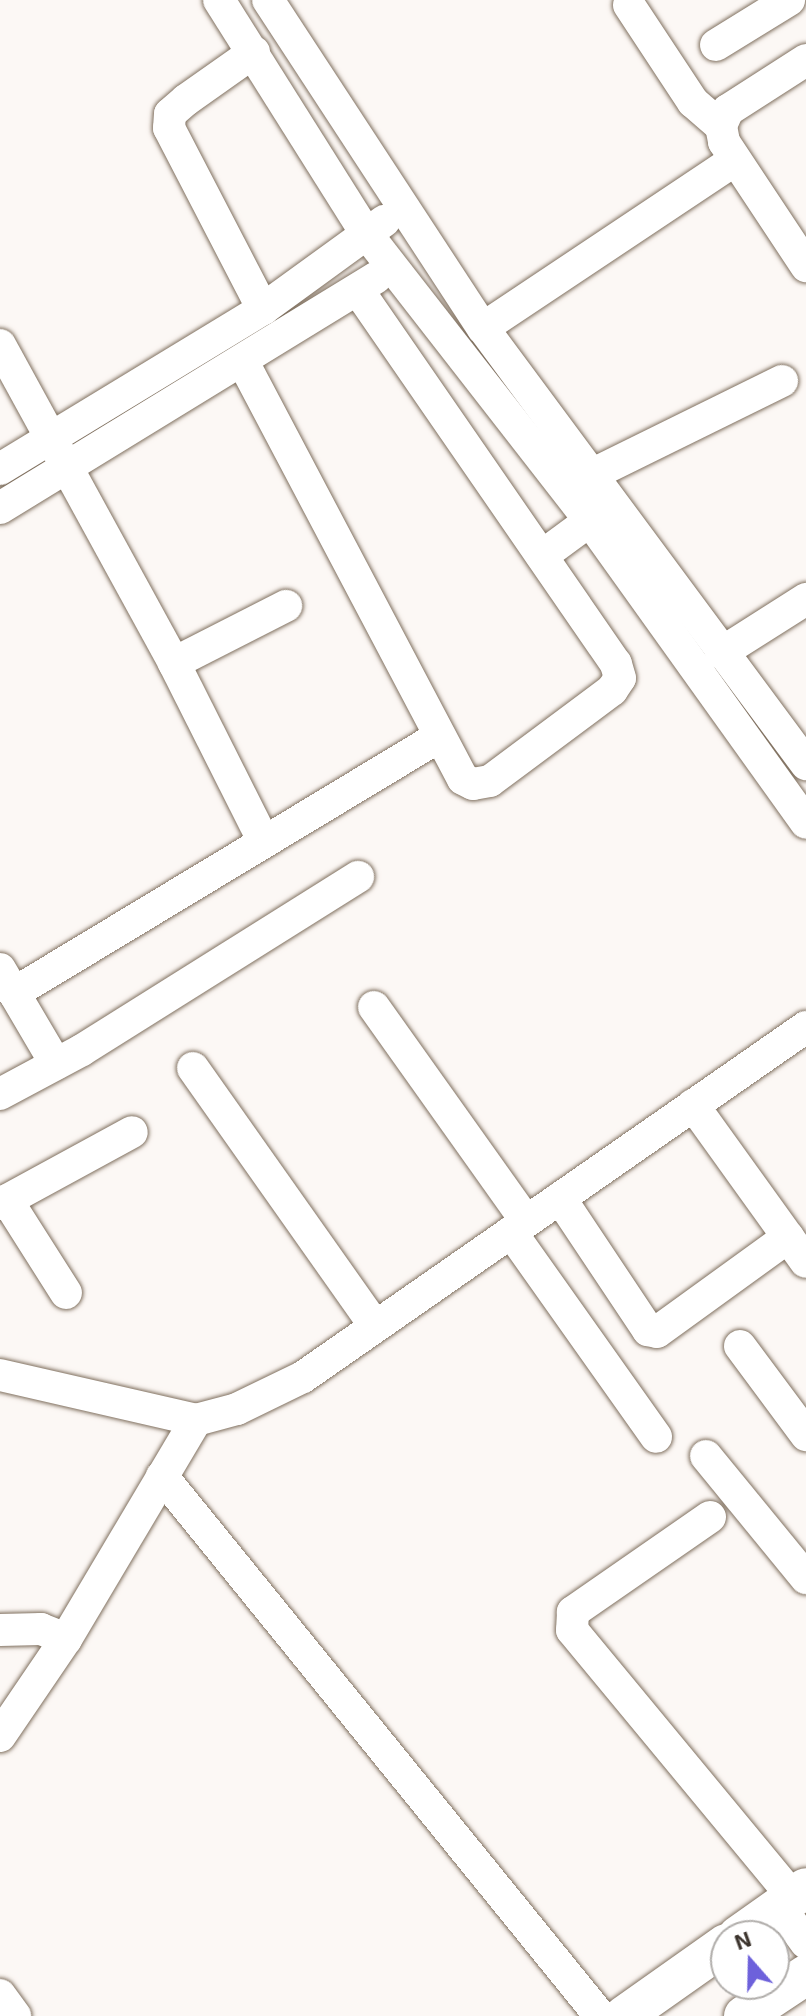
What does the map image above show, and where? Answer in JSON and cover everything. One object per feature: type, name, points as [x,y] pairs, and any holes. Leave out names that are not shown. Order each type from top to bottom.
[{"type":"main road","points":[[761,1920],[793,1897]]},
{"type":"main road","points":[[624,2016],[710,1955]]},
{"type":"main road","points":[[744,2016],[806,1975]]},
{"type":"street","points":[[219,0],[366,233],[721,653],[806,764]]},
{"type":"street","points":[[268,0],[423,242],[591,475],[601,512],[806,823]]},
{"type":"street","points":[[716,45],[789,0]]},
{"type":"street","points":[[629,5],[693,102],[721,126],[735,160],[806,266]]},
{"type":"street","points":[[254,52],[170,114],[169,128],[263,309]]},
{"type":"street","points":[[721,126],[728,110],[806,60]]},
{"type":"street","points":[[483,328],[735,160]]},
{"type":"street","points":[[0,469],[263,309],[404,208]]},
{"type":"street","points":[[0,508],[69,469],[358,290],[423,242]]},
{"type":"street","points":[[243,362],[463,779],[473,784],[490,781],[612,690],[620,678],[616,664],[358,290]]},
{"type":"street","points":[[0,345],[174,663],[264,842]]},
{"type":"street","points":[[591,475],[782,381]]},
{"type":"street","points":[[542,556],[601,512]]},
{"type":"street","points":[[721,653],[806,599]]},
{"type":"street","points":[[174,663],[286,606]]},
{"type":"street","points":[[56,1064],[7,981],[264,842],[439,737]]},
{"type":"street","points":[[0,1094],[56,1064],[358,877]]},
{"type":"street","points":[[374,1007],[656,1437]]},
{"type":"street","points":[[0,1375],[196,1420],[237,1409],[303,1377],[806,1027]]},
{"type":"street","points":[[193,1068],[375,1326]]},
{"type":"street","points":[[560,1198],[648,1330],[657,1332],[797,1250],[693,1105]]},
{"type":"street","points":[[66,1293],[3,1202],[132,1132]]},
{"type":"street","points":[[740,1346],[806,1435]]},
{"type":"street","points":[[0,1736],[66,1639],[196,1420]]},
{"type":"street","points":[[706,1456],[806,1578]]},
{"type":"street","points":[[162,1476],[600,2016]]},
{"type":"street","points":[[710,1517],[573,1612],[572,1630],[793,1897],[806,1943]]},
{"type":"street","points":[[0,1630],[41,1629],[66,1639]]},
{"type":"street","points":[[0,1995],[15,2016]]}]
